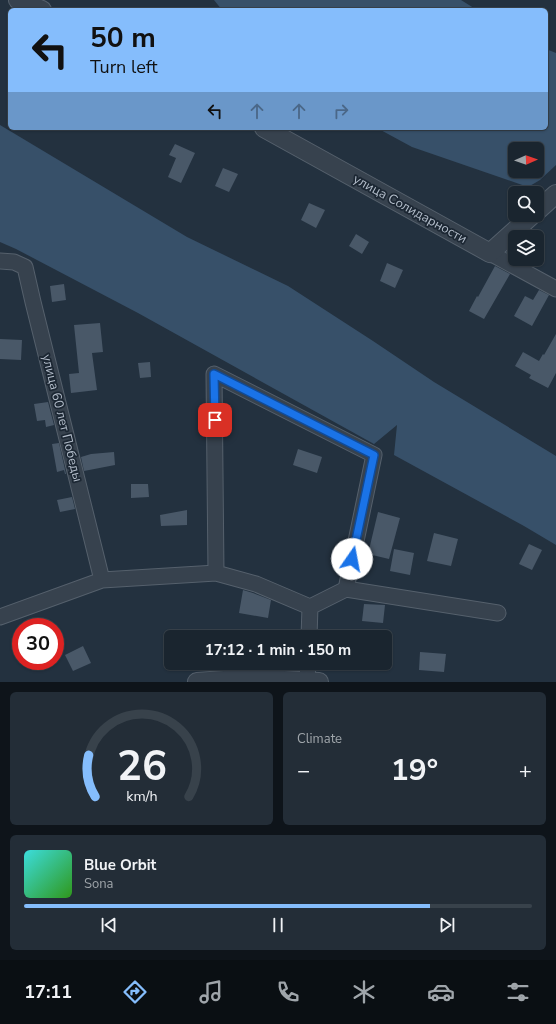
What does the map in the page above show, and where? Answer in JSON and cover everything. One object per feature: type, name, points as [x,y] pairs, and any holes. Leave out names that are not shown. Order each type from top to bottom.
[{"type":"street","points":[[18,0],[37,8]]},
{"type":"street","name":"улица Солидарности","points":[[268,130],[556,289]]},
{"type":"street","points":[[544,205],[556,194]]},
{"type":"street","points":[[490,253],[524,222]]},
{"type":"street","name":"улица 60 лет Победы","points":[[7,262],[25,267],[102,580]]},
{"type":"street","points":[[216,573],[214,374],[374,455],[346,589]]},
{"type":"street","points":[[0,617],[102,580],[216,573],[256,584],[310,607],[346,589],[498,613]]},
{"type":"street","points":[[309,630],[310,607]]},
{"type":"street","points":[[197,682],[250,678],[313,682],[310,670]]},
{"type":"water","points":[[214,0],[461,0],[474,8],[220,8]]},
{"type":"water","points":[[548,50],[556,53],[556,165],[544,176],[544,142],[508,142],[508,178],[542,178],[530,186],[525,186],[412,147],[381,130],[548,130]]},
{"type":"water","points":[[0,125],[187,237],[288,286],[434,382],[556,456],[556,545],[394,455],[397,425],[374,444],[138,313],[0,242]]},
{"type":"building","points":[[175,144],[195,153],[181,183],[168,177],[176,158],[169,155]]},
{"type":"building","points":[[223,168],[238,174],[229,192],[215,186]]},
{"type":"building","points":[[309,203],[325,210],[316,228],[301,220]]},
{"type":"building","points":[[356,234],[369,242],[362,254],[349,246]]},
{"type":"building","points":[[387,263],[403,270],[395,288],[380,281]]},
{"type":"building","points":[[495,266],[510,274],[484,319],[469,311]]},
{"type":"building","points":[[64,284],[66,300],[52,302],[50,286]]},
{"type":"building","points":[[539,290],[549,295],[532,326],[514,316],[525,296],[533,300]]},
{"type":"building","points":[[100,323],[103,352],[92,353],[97,390],[71,393],[69,374],[79,373],[74,325]]},
{"type":"building","points":[[556,334],[556,373],[548,388],[529,378],[531,375],[515,366],[523,352],[539,361]]},
{"type":"building","points":[[0,339],[22,340],[21,360],[0,359]]},
{"type":"building","points":[[150,362],[151,377],[140,378],[138,363]]},
{"type":"building","points":[[48,402],[54,425],[46,427],[45,420],[37,421],[34,404]]},
{"type":"building","points":[[59,443],[66,474],[64,470],[57,472],[52,444]]},
{"type":"building","points":[[298,449],[322,457],[317,473],[293,465]]},
{"type":"building","points":[[114,452],[115,465],[84,471],[81,457],[91,454]]},
{"type":"building","points":[[131,484],[148,484],[149,497],[131,498]]},
{"type":"building","points":[[72,497],[75,509],[60,512],[57,500]]},
{"type":"building","points":[[187,510],[187,525],[161,526],[160,515]]},
{"type":"building","points":[[378,512],[400,518],[389,559],[368,554]]},
{"type":"building","points":[[434,533],[458,539],[451,566],[427,561]]},
{"type":"building","points":[[529,544],[542,550],[532,570],[519,564]]},
{"type":"building","points":[[394,549],[414,553],[410,575],[390,571]]},
{"type":"building","points":[[243,590],[271,600],[268,618],[239,613]]},
{"type":"building","points":[[364,604],[385,605],[383,623],[362,621]]},
{"type":"building","points":[[83,646],[91,663],[73,671],[65,655]]},
{"type":"building","points":[[420,652],[446,654],[444,672],[419,670]]},
{"type":"route","points":[[215,420],[214,374],[374,455],[352,559]]}]
